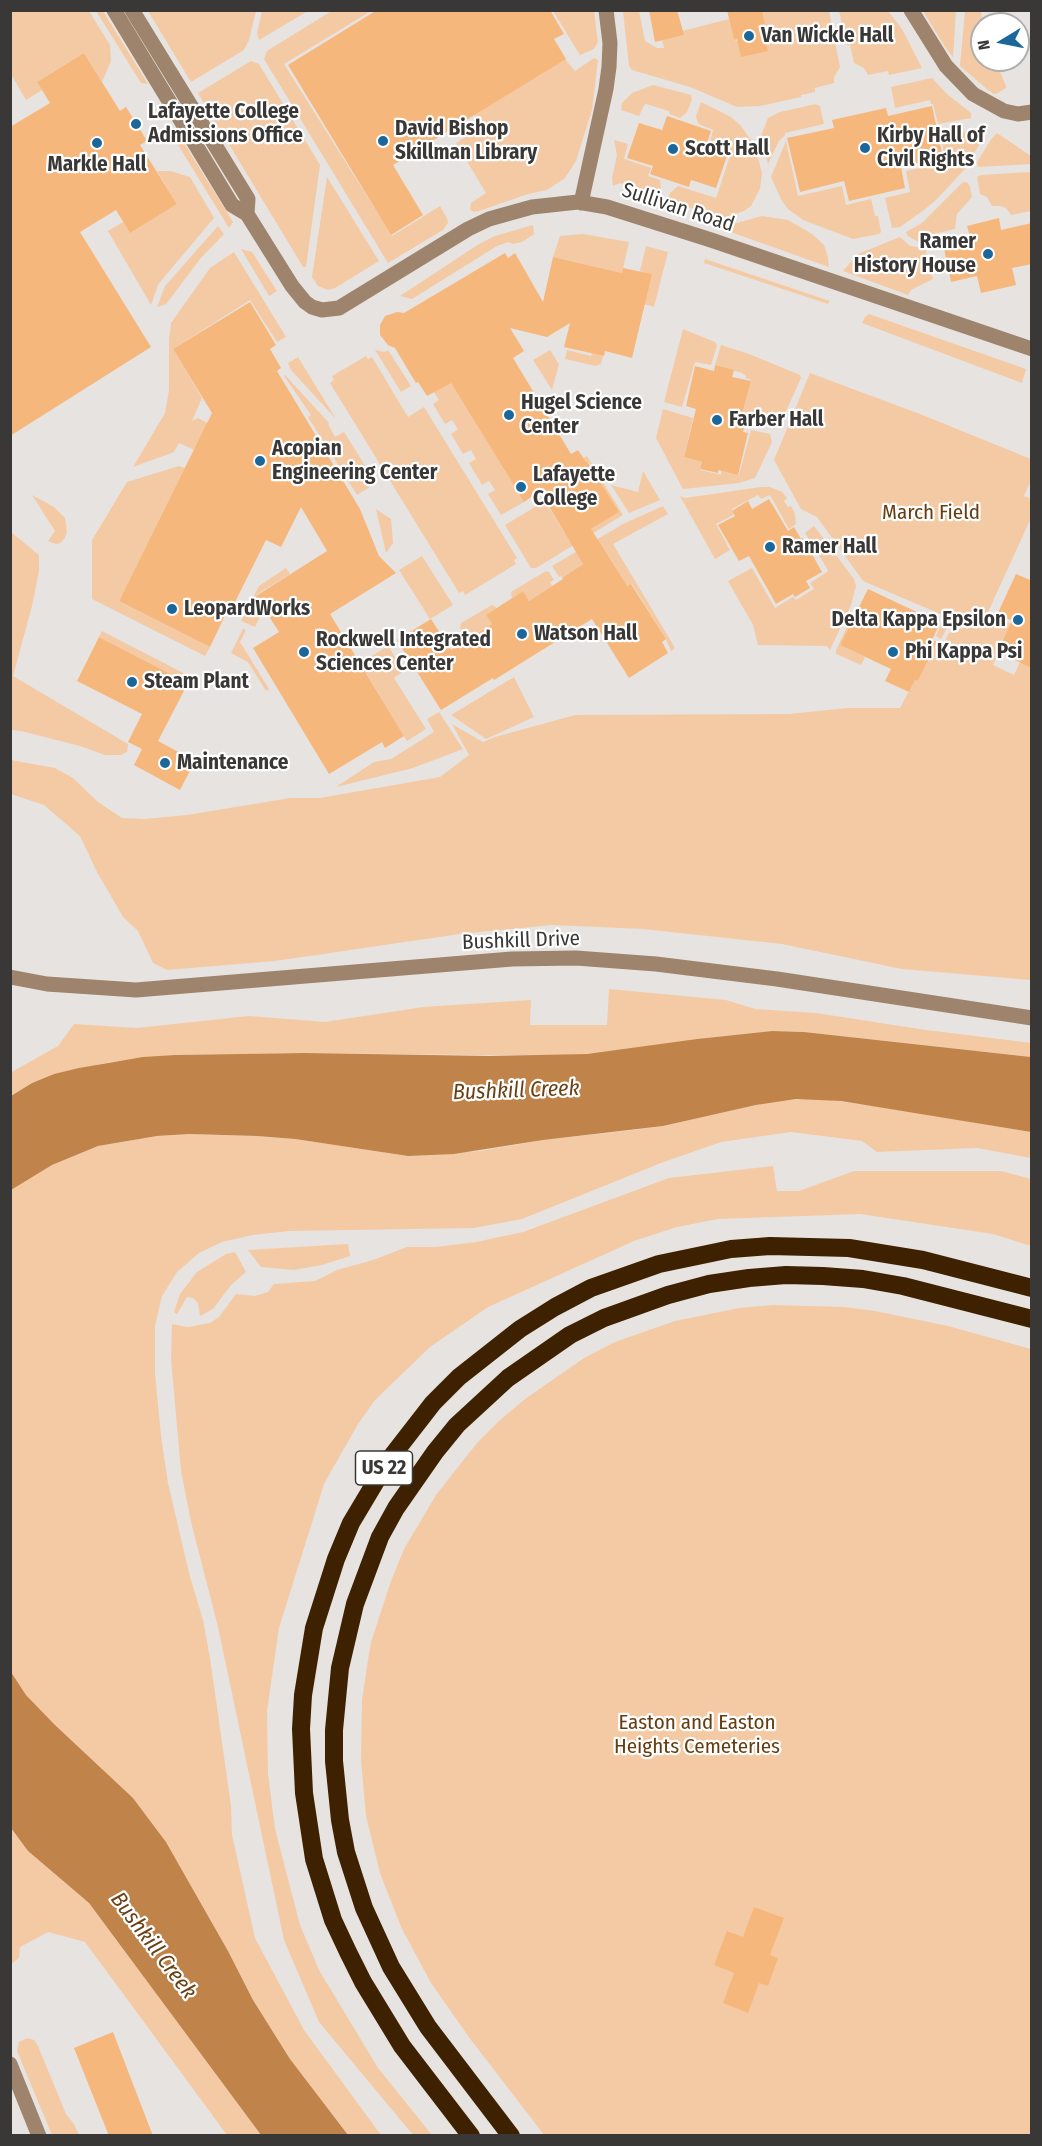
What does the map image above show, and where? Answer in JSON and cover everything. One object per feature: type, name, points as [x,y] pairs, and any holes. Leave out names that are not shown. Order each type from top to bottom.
[{"type":"highway","name":"US 22","points":[[471,2136],[402,2046],[363,1982],[348,1952],[333,1920],[314,1859],[304,1793],[303,1695],[314,1628],[336,1559],[351,1523],[388,1461],[409,1432],[440,1397],[488,1352],[555,1307],[591,1288],[659,1264],[731,1249],[770,1246],[849,1248],[923,1260],[1032,1288]]},
{"type":"highway","name":"US 22","points":[[511,2136],[428,2027],[391,1967],[364,1908],[346,1851],[340,1820],[334,1761],[339,1668],[358,1593],[380,1538],[396,1508],[414,1480],[457,1425],[508,1378],[570,1335],[604,1318],[668,1295],[709,1284],[749,1278],[786,1275],[823,1276],[863,1279],[903,1286],[1032,1319]]},
{"type":"street","points":[[114,10],[232,205],[247,214],[248,199],[132,10]]},
{"type":"street","points":[[581,202],[609,67],[610,43],[606,10]]},
{"type":"street","points":[[911,10],[945,66],[973,94],[1004,111],[1018,114],[1032,112]]},
{"type":"street","name":"Sullivan Road","points":[[247,214],[299,296],[312,307],[322,310],[332,310],[346,304],[409,264],[489,219],[532,207],[581,202],[607,207],[711,240],[1032,349]]},
{"type":"street","name":"Bushkill Drive","points":[[10,977],[53,985],[136,990],[512,959],[576,958],[689,968],[1032,1018]]},
{"type":"street","points":[[10,2064],[39,2136]]},
{"type":"green space","points":[[262,10],[308,11],[259,40],[257,33]]},
{"type":"green space","points":[[333,10],[371,11],[284,64],[392,236],[440,206],[447,218],[448,223],[443,230],[388,263],[264,59],[267,51]]},
{"type":"green space","points":[[10,11],[89,11],[110,45],[111,61],[102,82],[84,53],[37,82],[42,90],[26,100],[11,74]]},
{"type":"green space","points":[[96,11],[103,11],[148,84],[141,83]]},
{"type":"green space","points":[[148,11],[256,11],[249,40],[244,50],[191,82]]},
{"type":"green space","points":[[553,11],[594,11],[598,42],[594,49],[580,55]]},
{"type":"green space","points":[[623,11],[639,11],[645,41],[657,48],[664,48],[662,40],[683,35],[682,31],[729,19],[734,40],[768,50],[762,11],[829,11],[840,67],[834,77],[834,83],[815,88],[815,92],[760,106],[737,107],[690,87],[632,70],[629,66]]},
{"type":"green space","points":[[839,11],[888,11],[902,29],[922,68],[889,75],[888,71],[868,75],[864,68],[854,63]]},
{"type":"green space","points":[[923,11],[956,11],[953,57],[945,47]]},
{"type":"green space","points":[[965,11],[981,11],[970,12],[970,72],[1000,72],[1006,88],[994,94],[960,66]]},
{"type":"green space","points":[[594,58],[598,60],[592,110],[576,161],[565,178],[547,190],[479,211],[470,210],[471,203],[486,193],[456,143],[481,127],[474,115],[565,59],[575,71]]},
{"type":"green space","points":[[251,61],[259,64],[320,165],[306,267],[303,267],[198,93]]},
{"type":"green space","points":[[932,78],[947,94],[971,113],[971,118],[938,124],[930,100],[895,108],[891,87]]},
{"type":"green space","points":[[653,85],[691,95],[692,100],[687,112],[680,118],[670,114],[669,111],[646,104],[639,116],[621,110],[622,103],[632,93]]},
{"type":"green space","points":[[701,102],[731,117],[741,126],[755,146],[762,173],[760,189],[751,206],[744,211],[717,220],[713,216],[668,200],[670,193],[678,186],[716,198],[731,153],[709,145],[713,130],[699,124],[696,116]]},
{"type":"green space","points":[[816,104],[820,106],[824,124],[785,133],[768,164],[761,136],[768,118],[780,112]]},
{"type":"green space","points":[[174,127],[233,222],[229,228],[172,135]]},
{"type":"green space","points":[[979,128],[982,133],[981,142],[964,170],[924,210],[900,227],[892,228],[885,198],[910,192],[906,171],[946,161],[941,138]]},
{"type":"green space","points":[[997,133],[1031,156],[1031,164],[978,167],[977,162]]},
{"type":"green space","points":[[614,140],[628,144],[624,159],[651,168],[648,176],[660,180],[659,197],[620,183],[613,186],[612,178],[617,155]]},
{"type":"green space","points":[[786,141],[798,196],[842,186],[846,205],[871,199],[881,232],[853,239],[803,220],[788,209],[771,177]]},
{"type":"green space","points":[[157,171],[170,171],[190,177],[214,218],[158,285],[151,305],[108,231],[123,222],[130,232],[177,204]]},
{"type":"green space","points":[[1031,172],[1031,211],[1011,215],[1006,208],[992,206],[987,197],[980,194],[977,177],[981,175]]},
{"type":"green space","points":[[327,177],[379,261],[328,290],[318,286],[312,277]]},
{"type":"green space","points":[[963,182],[967,182],[970,187],[972,197],[957,214],[955,229],[925,236],[927,241],[924,242],[908,236],[906,232],[922,223]]},
{"type":"green space","points":[[762,216],[788,220],[812,234],[824,245],[829,267],[722,227]]},
{"type":"green space","points":[[533,225],[534,234],[522,242],[513,244],[508,242],[497,246],[412,299],[400,296],[479,244],[495,236]]},
{"type":"green space","points":[[218,226],[224,234],[200,259],[166,304],[157,307],[165,286]]},
{"type":"green space","points":[[583,234],[629,242],[622,273],[553,257],[560,236]]},
{"type":"green space","points":[[900,237],[910,246],[925,248],[933,279],[911,290],[908,295],[843,271],[858,254]]},
{"type":"green space","points":[[646,246],[668,252],[654,307],[644,304],[651,274],[640,271]]},
{"type":"green space","points":[[241,249],[252,252],[277,291],[269,296]]},
{"type":"green space","points":[[234,252],[286,337],[277,342],[250,300],[173,349],[202,398],[192,421],[198,418],[232,436],[194,450],[179,443],[174,452],[133,467],[165,413],[169,390],[171,323],[210,268]]},
{"type":"green space","points":[[705,259],[830,301],[828,304],[704,263]]},
{"type":"green space","points":[[869,314],[1026,369],[1022,383],[862,323]]},
{"type":"green space","points":[[683,329],[715,342],[717,346],[711,365],[695,362],[682,407],[664,402]]},
{"type":"green space","points":[[721,345],[800,375],[801,378],[783,418],[778,422],[765,424],[748,420],[749,416],[742,414],[751,380],[742,373],[715,365]]},
{"type":"green space","points":[[375,350],[385,352],[388,350],[411,386],[401,392]]},
{"type":"green space","points":[[550,350],[559,364],[552,390],[533,360]]},
{"type":"green space","points":[[567,350],[591,356],[592,353],[603,356],[601,364],[596,366],[565,359]]},
{"type":"green space","points":[[366,356],[368,359],[372,357],[408,417],[424,407],[517,558],[514,560],[516,564],[465,595],[463,591],[459,593],[330,383],[334,380],[332,376]]},
{"type":"green space","points":[[298,357],[336,419],[291,370],[288,363]]},
{"type":"green space","points":[[443,370],[524,502],[501,515],[488,494],[495,490],[489,481],[482,485],[469,463],[476,459],[471,450],[463,454],[451,434],[458,429],[452,420],[445,424],[433,404],[439,400],[434,392]]},
{"type":"green space","name":"March Field","points":[[810,373],[1031,459],[1031,480],[1024,496],[1031,499],[1031,518],[988,612],[948,626],[941,639],[936,636],[945,616],[863,581],[817,517],[801,509],[774,460]]},
{"type":"green space","points":[[285,375],[329,423],[335,437],[344,432],[376,483],[357,495],[308,417],[311,415]]},
{"type":"green space","points":[[663,409],[693,418],[684,457],[702,462],[700,470],[739,475],[751,430],[770,434],[772,442],[755,478],[739,483],[683,489],[656,438]]},
{"type":"green space","points":[[587,456],[623,515],[536,568],[531,568],[505,525],[545,501],[570,542],[618,512],[588,461],[586,462],[583,458]]},
{"type":"green space","points":[[179,466],[185,468],[119,601],[210,647],[205,656],[92,599],[92,540],[127,482]]},
{"type":"green space","points":[[643,471],[660,500],[629,513],[611,485],[638,492]]},
{"type":"green space","points":[[770,487],[782,492],[787,498],[784,501],[788,507],[791,506],[795,514],[796,524],[789,529],[770,495],[761,499],[758,495],[732,509],[733,515],[716,524],[730,550],[715,559],[680,496],[685,498]]},
{"type":"green space","points":[[32,495],[54,507],[65,518],[67,533],[60,543],[48,541],[55,531]]},
{"type":"green space","points":[[663,506],[668,514],[613,544],[675,648],[671,651],[632,584],[627,586],[595,556],[562,578],[552,566],[623,524]]},
{"type":"green space","points":[[376,509],[391,519],[393,543],[386,553]]},
{"type":"green space","points":[[814,526],[854,579],[856,586],[851,605],[830,650],[827,646],[758,645],[753,625],[728,581],[752,568],[775,608],[793,597],[796,600],[814,589],[810,583],[828,570],[805,533]]},
{"type":"green space","points":[[11,532],[39,555],[39,571],[32,606],[13,676],[128,744],[127,752],[121,755],[105,755],[80,746],[11,730]]},
{"type":"green space","points":[[422,556],[453,605],[430,619],[399,570]]},
{"type":"green space","points":[[286,568],[290,574],[256,595],[264,608],[255,627],[241,621],[259,586]]},
{"type":"green space","points":[[546,571],[554,580],[550,582],[552,586],[529,601],[523,591],[512,598],[511,592]]},
{"type":"green space","points":[[492,605],[497,608],[486,615],[492,624],[467,639],[460,628],[461,623]]},
{"type":"green space","points":[[856,608],[858,608],[840,645],[865,657],[861,665],[836,654]]},
{"type":"green space","points":[[997,617],[1011,624],[993,665],[1014,675],[1020,662],[1029,666],[1031,662],[1031,980],[902,969],[782,944],[643,929],[552,925],[460,934],[275,961],[167,970],[153,963],[138,931],[123,917],[97,872],[80,836],[44,805],[11,794],[11,760],[55,768],[73,778],[98,802],[122,818],[144,819],[187,815],[290,798],[320,798],[440,777],[469,755],[452,724],[483,742],[575,715],[790,714],[847,708],[900,708],[915,680],[918,681],[934,647],[941,649],[949,633]]},
{"type":"green space","points":[[243,629],[246,630],[240,642],[269,689],[266,691],[248,662],[231,653]]},
{"type":"green space","points":[[102,631],[191,677],[188,683],[99,637]]},
{"type":"green space","points":[[388,646],[404,671],[394,678],[426,729],[407,741],[360,663]]},
{"type":"green space","points":[[514,677],[534,717],[486,739],[451,715]]},
{"type":"green space","points":[[439,712],[463,749],[413,768],[336,787],[374,762],[391,759],[434,732],[427,719]]},
{"type":"green space","points":[[609,989],[726,1000],[755,1009],[816,1013],[1032,1043],[1031,1057],[804,1032],[772,1031],[697,1039],[621,1051],[558,1056],[305,1053],[175,1055],[111,1062],[54,1074],[32,1083],[11,1096],[10,1073],[58,1046],[74,1024],[137,1028],[249,1016],[325,1022],[423,1007],[531,1000],[530,1025],[607,1025]]},
{"type":"green space","points":[[817,1098],[1031,1132],[1031,1158],[977,1148],[877,1152],[862,1141],[791,1132],[721,1142],[661,1163],[522,1219],[474,1228],[290,1231],[253,1235],[222,1242],[199,1253],[177,1272],[162,1296],[155,1326],[155,1373],[161,1436],[168,1483],[189,1573],[203,1620],[210,1658],[231,1806],[232,1835],[255,1938],[304,2030],[381,2135],[348,2135],[290,2059],[253,2000],[166,1842],[133,1798],[55,1725],[26,1695],[11,1672],[10,1190],[52,1165],[98,1146],[157,1136],[189,1134],[257,1136],[295,1139],[408,1156],[427,1155],[480,1151],[543,1140],[663,1126],[774,1101]]},
{"type":"green space","points":[[773,1166],[777,1191],[799,1191],[854,1171],[1001,1171],[1031,1179],[1031,1246],[993,1234],[860,1214],[718,1219],[677,1227],[634,1241],[488,1307],[430,1347],[375,1400],[358,1424],[324,1484],[279,1628],[267,1711],[268,1774],[275,1829],[300,1925],[319,1970],[378,2068],[432,2135],[413,2135],[319,2022],[284,1940],[218,1627],[191,1522],[181,1471],[171,1359],[172,1324],[188,1327],[210,1323],[219,1317],[236,1294],[255,1296],[268,1292],[274,1284],[315,1281],[337,1270],[407,1247],[436,1247],[476,1242],[523,1232],[669,1178]]},
{"type":"green space","points":[[348,1244],[350,1256],[322,1265],[294,1270],[261,1267],[248,1250]]},
{"type":"green space","points":[[235,1252],[246,1272],[231,1285],[213,1309],[200,1316],[198,1303],[193,1298],[187,1297],[177,1314],[174,1312],[180,1294],[197,1272],[226,1254]]},
{"type":"green space","name":"Easton and Easton Heights Cemeteries","points":[[773,1305],[844,1307],[875,1311],[948,1326],[1031,1349],[1031,2135],[545,2136],[471,2040],[431,1983],[401,1927],[380,1873],[366,1816],[361,1760],[362,1700],[366,1673],[371,1642],[391,1581],[404,1549],[436,1495],[477,1443],[499,1421],[525,1399],[584,1358],[615,1342],[675,1321],[739,1308]]},
{"type":"green space","points":[[11,1828],[28,1851],[89,1903],[261,2135],[227,2135],[85,1942],[48,1932],[20,1947],[19,1958],[11,1964]]},
{"type":"green space","points":[[27,2038],[34,2040],[38,2046],[66,2114],[79,2135],[52,2135],[17,2051],[19,2042]]},
{"type":"water","name":"Bushkill Creek","points":[[772,1031],[804,1032],[1031,1057],[1031,1132],[841,1101],[796,1099],[756,1105],[663,1126],[543,1140],[454,1154],[408,1156],[295,1139],[257,1136],[189,1134],[157,1136],[98,1146],[52,1165],[11,1190],[11,1096],[32,1083],[54,1074],[79,1068],[143,1057],[175,1055],[587,1054]]},
{"type":"water","name":"Bushkill Creek","points":[[11,1672],[26,1695],[55,1725],[133,1798],[166,1842],[253,2000],[290,2059],[348,2135],[261,2135],[89,1903],[28,1851],[11,1828]]},
{"type":"building","name":"David Bishop Skillman Library","points":[[377,10],[550,10],[564,34],[554,39],[566,59],[393,165],[423,215],[391,235],[288,65]]},
{"type":"building","name":"Van Wickle Hall","points":[[649,10],[677,10],[684,35],[655,42]]},
{"type":"building","name":"Van Wickle Hall","points":[[727,10],[762,10],[768,51],[741,57],[737,39],[734,40]]},
{"type":"building","points":[[84,53],[120,111],[126,107],[147,141],[140,145],[177,204],[130,233],[116,210],[80,232],[151,347],[10,436],[10,127],[50,103],[37,82]]},
{"type":"building","name":"Kirby Hall of Civil Rights","points":[[932,106],[943,158],[901,167],[905,188],[849,201],[844,181],[800,192],[787,138],[834,128],[832,120],[886,108],[888,116]]},
{"type":"building","name":"Scott Hall","points":[[667,116],[711,131],[706,146],[728,153],[716,188],[691,180],[689,187],[650,174],[653,166],[627,158],[639,123],[662,130]]},
{"type":"building","name":"Ramer History House","points":[[999,218],[1001,230],[1032,223],[1032,264],[1012,268],[1016,285],[981,293],[977,276],[951,282],[943,244],[970,237],[967,226]]},
{"type":"building","points":[[505,253],[508,258],[515,253],[543,302],[553,257],[622,273],[623,268],[652,274],[632,358],[605,351],[604,356],[564,347],[570,323],[547,337],[510,328],[524,351],[513,358],[571,454],[578,450],[619,512],[591,529],[627,586],[631,584],[666,639],[662,642],[668,653],[629,678],[592,619],[441,710],[397,640],[431,619],[451,650],[492,624],[486,615],[523,591],[529,601],[583,564],[540,491],[524,502],[451,383],[427,396],[418,382],[416,383],[395,348],[388,345],[380,335],[380,325],[385,316],[397,312],[404,313]]},
{"type":"building","points":[[250,302],[276,345],[270,349],[281,368],[277,371],[360,509],[379,556],[396,573],[330,614],[404,736],[385,748],[382,742],[329,774],[253,648],[279,632],[256,596],[327,551],[301,507],[281,547],[266,540],[210,647],[119,601],[212,413],[173,349]]},
{"type":"building","name":"Farber Hall","points":[[715,365],[734,370],[732,377],[751,381],[742,414],[747,415],[743,432],[748,433],[738,475],[718,470],[718,473],[700,469],[702,462],[684,457],[696,409],[686,406],[695,366],[714,371]]},
{"type":"building","name":"Ramer Hall","points":[[769,499],[788,531],[794,527],[801,539],[803,538],[822,572],[806,581],[810,588],[795,597],[793,594],[776,604],[749,556],[739,561],[718,525],[735,516],[732,511],[748,501],[752,509]]},
{"type":"building","name":"Delta Kappa Epsilon","points":[[1016,574],[1030,580],[1032,577],[1032,668],[998,652],[1012,620],[996,617]]},
{"type":"building","name":"Phi Kappa Psi","points":[[868,589],[940,623],[932,640],[937,642],[918,681],[915,680],[909,692],[885,681],[891,669],[840,645]]},
{"type":"building","name":"Steam Plant","points":[[99,637],[188,683],[158,741],[195,761],[180,790],[134,765],[142,749],[128,742],[142,714],[77,681]]},
{"type":"building","points":[[754,1907],[784,1918],[770,1955],[778,1958],[768,1986],[759,1983],[748,2013],[723,2003],[734,1973],[714,1965],[727,1931],[743,1937]]},
{"type":"building","points":[[113,2032],[153,2136],[109,2136],[74,2048]]},
{"type":"place","name":"Van Wickle Hall","points":[[749,36]]},
{"type":"place","name":"Lafayette College Admissions Office","points":[[136,124]]},
{"type":"place","name":"David Bishop Skillman Library","points":[[383,141]]},
{"type":"place","name":"Markle Hall","points":[[97,143]]},
{"type":"place","name":"Kirby Hall of Civil Rights","points":[[865,148]]},
{"type":"place","name":"Scott Hall","points":[[673,149]]},
{"type":"place","name":"Ramer History House","points":[[988,254]]},
{"type":"place","name":"Hugel Science Center","points":[[509,415]]},
{"type":"place","name":"Farber Hall","points":[[717,420]]},
{"type":"place","name":"Acopian Engineering Center","points":[[260,461]]},
{"type":"place","name":"Lafayette College","points":[[521,487]]},
{"type":"place","name":"Ramer Hall","points":[[770,547]]},
{"type":"place","name":"LeopardWorks","points":[[172,609]]},
{"type":"place","name":"Delta Kappa Epsilon","points":[[1018,620]]},
{"type":"place","name":"Watson Hall","points":[[522,634]]},
{"type":"place","name":"Rockwell Integrated Sciences Center","points":[[304,652]]},
{"type":"place","name":"Phi Kappa Psi","points":[[893,652]]},
{"type":"place","name":"Steam Plant","points":[[132,682]]},
{"type":"place","name":"Maintenance","points":[[165,763]]}]
